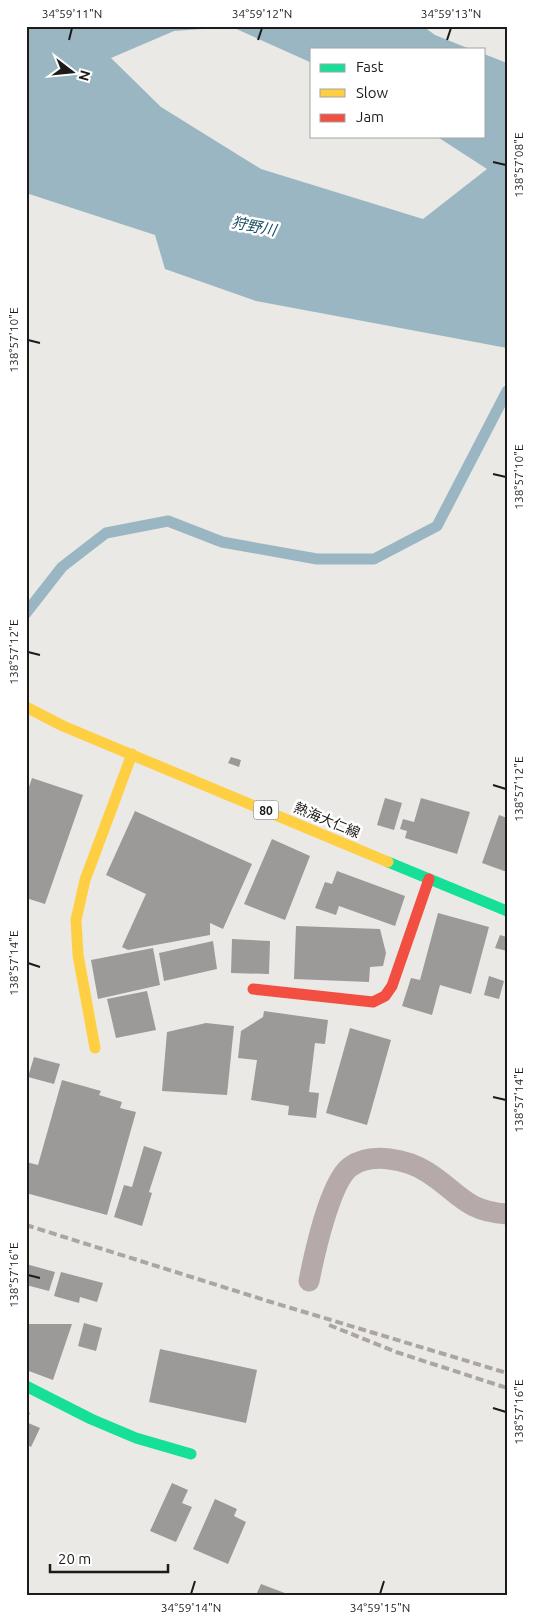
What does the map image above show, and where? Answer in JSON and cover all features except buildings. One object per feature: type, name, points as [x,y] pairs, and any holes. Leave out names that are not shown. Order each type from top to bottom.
[{"type":"street","name":"熱海大仁線","points":[[26,707],[63,726],[507,911]]},
{"type":"street","points":[[95,1048],[78,955],[76,920],[85,880],[132,754]]},
{"type":"street","points":[[253,989],[373,1002],[385,996],[392,986],[429,879]]},
{"type":"street","points":[[26,1386],[91,1419],[136,1438],[191,1454]]},
{"type":"lane","points":[[308,1281],[328,1207],[339,1183],[350,1167],[369,1160],[390,1159],[407,1163],[426,1172],[461,1200],[478,1209],[507,1214]]},
{"type":"water","name":"狩野川","points":[[26,26],[423,26],[435,35],[468,48],[310,48],[310,62],[232,27],[174,31],[111,58],[161,107],[261,169],[423,219],[487,169],[439,138],[486,138],[486,55],[507,63],[507,348],[256,301],[165,269],[155,235],[26,193]]},
{"type":"waterway","points":[[26,613],[62,567],[106,533],[168,521],[222,542],[317,559],[374,559],[437,526],[507,391]]},
{"type":"railway","points":[[26,1225],[271,1302],[507,1373]]},
{"type":"railway","points":[[329,1325],[396,1352],[507,1388]]},
{"type":"traffic: fast","points":[[388,862],[507,911]]},
{"type":"traffic: fast","points":[[26,1386],[91,1419],[136,1438],[191,1454]]},
{"type":"traffic: slow","points":[[26,707],[63,726],[388,862]]},
{"type":"traffic: slow","points":[[95,1048],[78,955],[76,920],[85,880],[132,754]]},
{"type":"traffic: jam","points":[[253,989],[373,1002],[385,996],[392,986],[429,879]]}]
